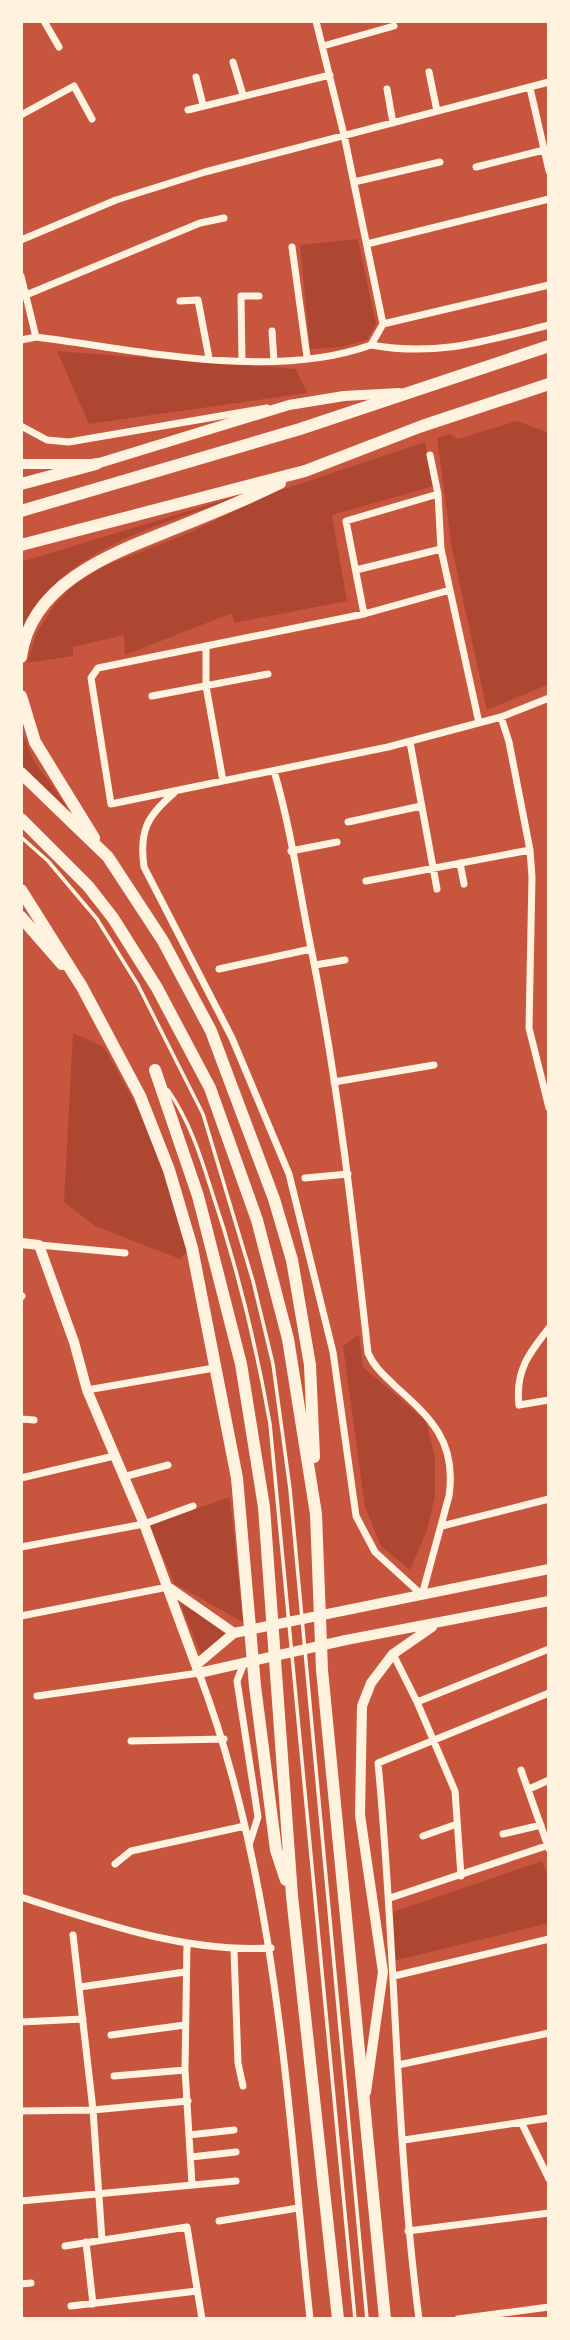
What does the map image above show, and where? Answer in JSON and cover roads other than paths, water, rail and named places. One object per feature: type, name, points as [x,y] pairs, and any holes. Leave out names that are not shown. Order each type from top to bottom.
[{"type":"highway","points":[[21,511],[300,429],[549,346]]},
{"type":"highway","points":[[21,656],[39,612],[52,596],[80,572],[121,550],[249,498],[305,471],[422,426],[549,384]]},
{"type":"highway","points":[[21,484],[96,464]]},
{"type":"highway","points":[[25,545],[305,471]]},
{"type":"highway","points":[[21,696],[35,742],[100,847],[163,941],[211,1031],[274,1199],[292,1260],[310,1366],[321,1670],[352,1961],[384,2319]]},
{"type":"highway","points":[[21,773],[100,847]]},
{"type":"highway","points":[[21,818],[88,886],[113,918],[157,988],[210,1088],[257,1220],[288,1339],[316,1514]]},
{"type":"highway","points":[[21,890],[82,987],[140,1096],[169,1170],[192,1248],[237,1479],[255,1686],[276,1850],[292,1896]]},
{"type":"highway","points":[[21,917],[82,987]]},
{"type":"highway","points":[[156,1072],[198,1196],[238,1351],[264,1507],[292,1896],[338,2319]]},
{"type":"main road","points":[[21,464],[96,464],[289,405],[344,396],[402,393]]},
{"type":"main road","points":[[21,1243],[39,1245],[58,1291],[87,1390],[144,1524],[198,1669]]},
{"type":"main road","points":[[198,1669],[238,1632],[549,1569]]},
{"type":"main road","points":[[167,1587],[238,1632]]},
{"type":"main road","points":[[198,1669],[246,1663],[346,1640],[549,1601]]},
{"type":"main road","points":[[364,2112],[383,1972],[360,1815],[362,1706],[371,1683],[393,1654],[441,1621]]},
{"type":"street","points":[[44,21],[59,47]]},
{"type":"street","points":[[316,21],[344,135],[383,324],[371,345]]},
{"type":"street","points":[[323,46],[394,26]]},
{"type":"street","points":[[233,62],[243,95]]},
{"type":"street","points":[[429,72],[437,111]]},
{"type":"street","points":[[188,110],[330,75]]},
{"type":"street","points":[[196,77],[203,105]]},
{"type":"street","points":[[21,240],[125,196],[549,82]]},
{"type":"street","points":[[21,115],[74,86],[92,119]]},
{"type":"street","points":[[530,88],[549,171]]},
{"type":"street","points":[[387,89],[393,122]]},
{"type":"street","points":[[476,167],[544,150]]},
{"type":"street","points":[[354,182],[440,162]]},
{"type":"street","points":[[367,244],[549,199]]},
{"type":"street","points":[[26,295],[200,223],[224,218]]},
{"type":"street","points":[[292,247],[307,358]]},
{"type":"street","points":[[21,276],[36,337]]},
{"type":"street","points":[[383,324],[549,285]]},
{"type":"street","points":[[242,360],[241,296],[259,296]]},
{"type":"street","points":[[180,301],[198,300],[209,358]]},
{"type":"street","points":[[21,340],[36,337],[209,358],[274,360],[349,353],[371,345],[408,352],[461,346],[549,325]]},
{"type":"street","points":[[272,331],[274,360]]},
{"type":"street","points":[[21,426],[47,440],[69,443],[223,413],[289,405]]},
{"type":"street","points":[[430,455],[438,494],[441,548],[479,723]]},
{"type":"street","points":[[364,614],[346,521],[438,494]]},
{"type":"street","points":[[356,570],[441,548]]},
{"type":"street","points":[[450,590],[364,614],[98,668],[93,672],[111,804],[410,742],[501,717],[549,698]]},
{"type":"street","points":[[206,648],[206,686],[223,781]]},
{"type":"street","points":[[152,696],[268,674]]},
{"type":"street","points":[[501,717],[509,741],[530,850],[533,877],[529,1028],[549,1108]]},
{"type":"street","points":[[410,742],[437,889]]},
{"type":"street","points":[[174,793],[147,822],[141,843],[144,867],[232,1038],[289,1174],[333,1352],[356,1516],[374,1552],[422,1595],[452,1479],[449,1460],[434,1420],[372,1363],[368,1353],[348,1174],[334,1082],[315,965],[274,771]]},
{"type":"street","points":[[348,822],[421,806]]},
{"type":"street","points":[[291,851],[337,842]]},
{"type":"street","points":[[366,881],[530,850]]},
{"type":"street","points":[[460,863],[464,884]]},
{"type":"street","points":[[219,969],[311,949]]},
{"type":"street","points":[[315,965],[345,960]]},
{"type":"street","points":[[334,1082],[434,1065]]},
{"type":"street","points":[[305,1178],[348,1174]]},
{"type":"street","points":[[39,1245],[125,1253]]},
{"type":"street","points":[[549,1328],[523,1363],[518,1377],[519,1405],[549,1399]]},
{"type":"street","points":[[87,1390],[214,1368]]},
{"type":"street","points":[[21,1419],[33,1420]]},
{"type":"street","points":[[21,1478],[114,1456]]},
{"type":"street","points":[[123,1477],[168,1465]]},
{"type":"street","points":[[442,1526],[549,1499]]},
{"type":"street","points":[[21,1547],[144,1524],[193,1506]]},
{"type":"street","points":[[21,1616],[167,1587]]},
{"type":"street","points":[[417,1702],[549,1649]]},
{"type":"street","points":[[393,1654],[455,1791],[461,1876]]},
{"type":"street","points":[[246,1663],[237,1681],[258,1817],[249,1846]]},
{"type":"street","points":[[37,1696],[198,1669],[224,1739],[271,1948],[285,2050],[310,2319]]},
{"type":"street","points":[[419,2319],[408,2231],[390,1898],[378,1763],[435,1742],[549,1693]]},
{"type":"street","points":[[131,1741],[224,1739]]},
{"type":"street","points":[[390,1898],[549,1847],[521,1770]]},
{"type":"street","points":[[529,1789],[549,1780]]},
{"type":"street","points":[[538,1815],[549,1811]]},
{"type":"street","points":[[423,1836],[457,1824]]},
{"type":"street","points":[[503,1834],[541,1825]]},
{"type":"street","points":[[115,1864],[131,1851],[245,1826]]},
{"type":"street","points":[[21,1897],[116,1926],[187,1943],[234,1950],[271,1948]]},
{"type":"street","points":[[73,1935],[93,2110],[103,2240]]},
{"type":"street","points":[[394,1976],[549,1939]]},
{"type":"street","points":[[187,1943],[184,1972],[186,2070],[192,2185]]},
{"type":"street","points":[[234,1950],[238,2063],[243,2086]]},
{"type":"street","points":[[80,1987],[184,1972]]},
{"type":"street","points":[[21,2022],[83,2020]]},
{"type":"street","points":[[111,2035],[186,2025]]},
{"type":"street","points":[[398,2065],[549,2033]]},
{"type":"street","points":[[114,2076],[186,2070]]},
{"type":"street","points":[[21,2111],[93,2110],[188,2101]]},
{"type":"street","points":[[404,2140],[549,2118]]},
{"type":"street","points":[[522,2124],[549,2179]]},
{"type":"street","points":[[189,2135],[234,2130]]},
{"type":"street","points":[[191,2157],[236,2152]]},
{"type":"street","points":[[21,2201],[99,2196],[236,2181]]},
{"type":"street","points":[[219,2221],[298,2208]]},
{"type":"street","points":[[408,2231],[549,2213]]},
{"type":"street","points":[[65,2245],[187,2227],[202,2319]]},
{"type":"street","points":[[86,2242],[93,2304]]},
{"type":"street","points":[[21,2284],[30,2283]]},
{"type":"street","points":[[71,2306],[197,2291]]},
{"type":"street","points":[[458,2319],[549,2307]]},
{"type":"lane","points":[[21,838],[48,861],[97,919],[138,985],[204,1114],[253,1281],[273,1364],[290,1489],[367,2319]]},
{"type":"lane","points":[[156,1072],[193,1134],[218,1208],[246,1304],[270,1424],[355,2319]]}]
